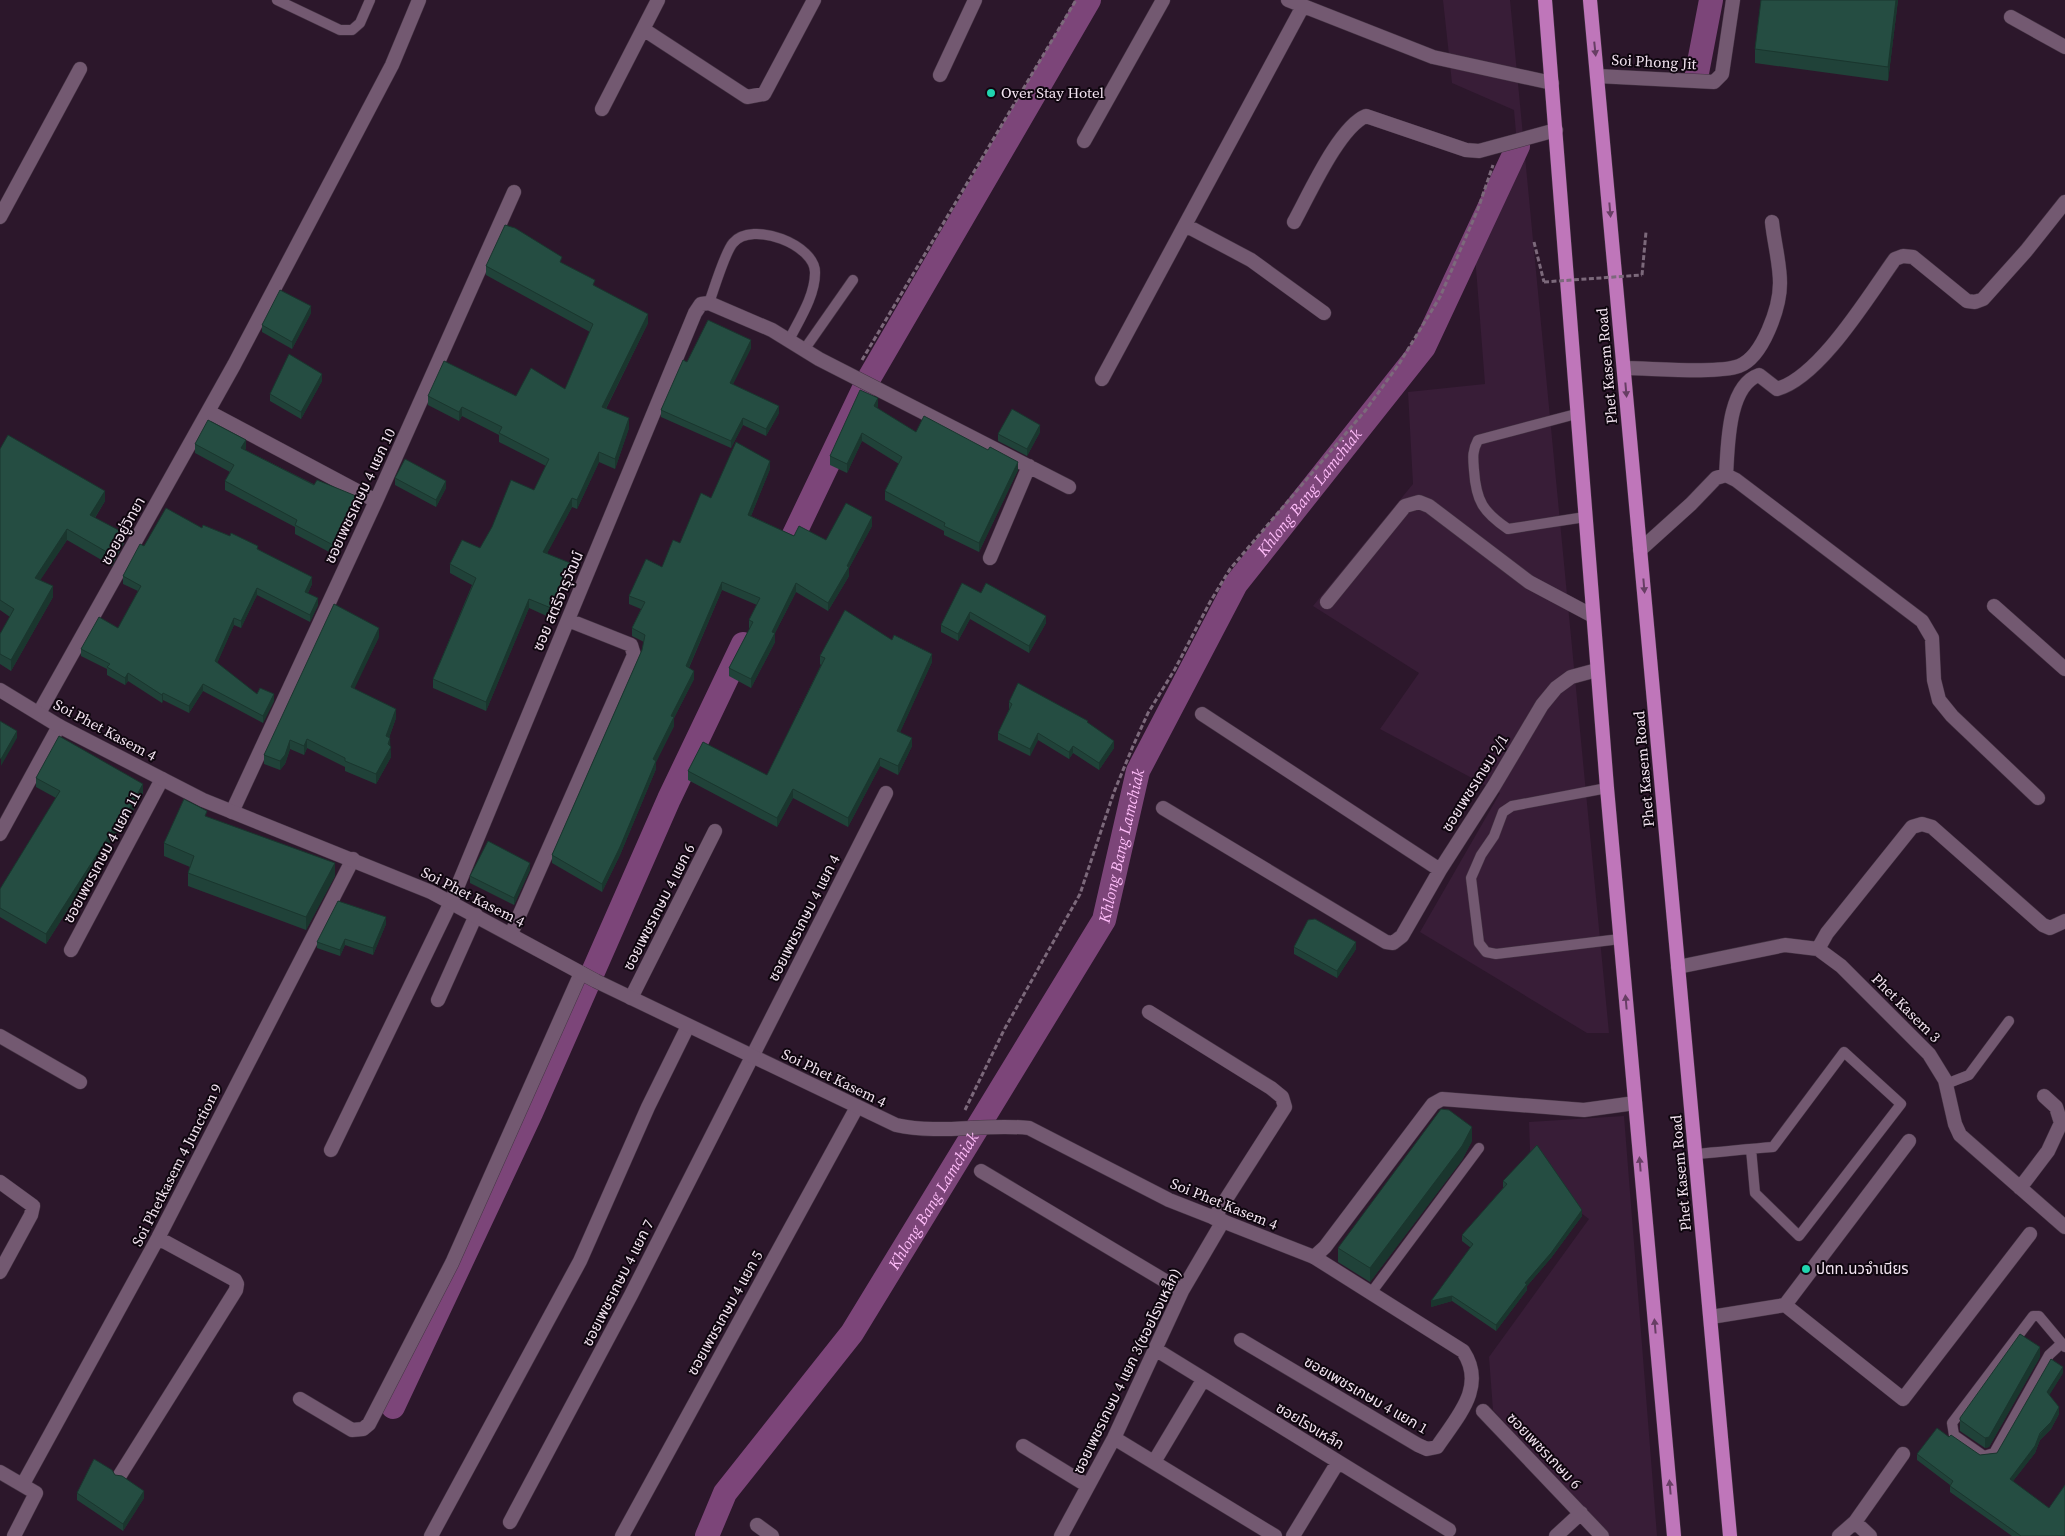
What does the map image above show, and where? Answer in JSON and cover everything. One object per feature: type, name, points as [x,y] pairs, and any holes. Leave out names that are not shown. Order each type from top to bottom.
[{"type":"main road","points":[[1545,0],[1597,670],[1674,1536]]},
{"type":"main road","name":"Phet Kasem Road","points":[[1590,0],[1730,1536]]},
{"type":"street","name":"ซอยอยู่วิทยา","points":[[39,713],[209,412],[392,65],[419,0]]},
{"type":"street","points":[[602,109],[658,0]]},
{"type":"street","points":[[643,29],[747,97],[756,97],[764,94],[814,0]]},
{"type":"street","points":[[940,75],[975,0]]},
{"type":"street","points":[[1084,141],[1163,0]]},
{"type":"street","points":[[1288,0],[1433,57],[1552,83]]},
{"type":"street","name":"Soi Phong Jit","points":[[1597,76],[1714,82],[1722,74],[1733,0]]},
{"type":"street","points":[[1102,379],[1303,6]]},
{"type":"street","points":[[2011,17],[2065,47]]},
{"type":"street","points":[[0,217],[80,69]]},
{"type":"street","points":[[1294,222],[1327,162],[1353,122],[1366,116],[1466,150],[1479,151],[1556,130]]},
{"type":"street","name":"ซอยเพชรเกษม 4 แยก 10","points":[[232,812],[376,501],[514,192]]},
{"type":"street","points":[[1726,475],[1729,437],[1738,395],[1754,377],[1759,375],[1777,388],[1785,386],[1805,373],[1839,338],[1895,259],[1903,256],[1913,257],[1967,301],[1975,302],[1983,299],[2003,277],[2065,202]]},
{"type":"street","points":[[1624,368],[1721,369],[1739,366],[1754,356],[1775,313],[1780,284],[1772,222]]},
{"type":"street","points":[[1185,224],[1251,260],[1324,313]]},
{"type":"street","points":[[709,303],[772,330],[804,350],[885,393],[1069,487]]},
{"type":"street","name":"ซอย สตรีจารุวัฒน์","points":[[331,1150],[450,902],[695,313],[701,304],[709,303]]},
{"type":"street","points":[[209,412],[376,501]]},
{"type":"street","points":[[990,558],[1029,466]]},
{"type":"street","points":[[1640,550],[1691,504],[1716,478],[1726,475],[1736,480],[1922,621],[1932,638],[1934,680],[1939,700],[1952,716],[2038,798]]},
{"type":"street","points":[[1327,602],[1405,506],[1419,502],[1429,506],[1529,582],[1593,616]]},
{"type":"street","points":[[1994,606],[2065,669]]},
{"type":"street","points":[[511,934],[634,655],[631,645],[568,620]]},
{"type":"street","name":"ซอยเพชรเกษม 2/1","points":[[1163,808],[1386,942],[1393,943],[1402,936],[1440,870],[1494,786],[1542,705],[1556,688],[1571,677],[1597,670]]},
{"type":"street","name":"Soi Phet Kasem 4","points":[[0,690],[59,726],[162,779],[232,812],[353,859],[450,902],[631,998],[896,1126],[918,1130],[1029,1128],[1169,1200],[1314,1257]]},
{"type":"street","points":[[1202,714],[1440,870]]},
{"type":"street","points":[[0,834],[59,726]]},
{"type":"street","name":"ซอยเพชรเกษม 4 แยก 11","points":[[71,950],[162,779]]},
{"type":"street","name":"ซอยเพชรเกษม 4 แยก 4","points":[[752,1057],[886,794]]},
{"type":"street","points":[[1818,949],[1827,933],[1912,827],[1922,824],[1932,827],[2043,925],[2050,928],[2065,920]]},
{"type":"street","name":"ซอยเพชรเกษม 4 แยก 6","points":[[631,998],[715,831]]},
{"type":"street","name":"Soi Phetkasem 4 Junction 9","points":[[23,1484],[158,1238],[353,859]]},
{"type":"street","points":[[438,1000],[476,915]]},
{"type":"street","name":"Phet Kasem 3","points":[[1678,967],[1785,945],[1818,949],[1841,966],[1929,1054],[1946,1084],[1955,1124],[1960,1135],[2065,1227]]},
{"type":"street","points":[[300,1399],[352,1430],[363,1428],[369,1424],[452,1263],[588,976]]},
{"type":"street","name":"ซอยเพชรเกษม 4 แยก 3(ซอยโรงเหล็ก)","points":[[1061,1536],[1114,1438],[1182,1291],[1218,1219],[1285,1107],[1282,1097],[1271,1088],[1149,1012]]},
{"type":"street","points":[[431,1536],[580,1261],[648,1107],[688,1026]]},
{"type":"street","points":[[0,1036],[80,1082]]},
{"type":"street","name":"ซอยเพชรเกษม 4 แยก 7","points":[[510,1522],[631,1295],[752,1057]]},
{"type":"street","points":[[2020,1188],[2048,1151],[2061,1123],[2056,1107],[2044,1096]]},
{"type":"street","points":[[1314,1257],[1325,1247],[1433,1104],[1442,1099],[1584,1110],[1635,1103]]},
{"type":"street","name":"ซอยเพชรเกษม 4 แยก 5","points":[[622,1536],[857,1107]]},
{"type":"street","points":[[1710,1317],[1785,1305],[1909,1141]]},
{"type":"street","points":[[981,1172],[1182,1291]]},
{"type":"street","points":[[0,1182],[33,1206],[31,1215],[0,1272]]},
{"type":"street","points":[[1785,1305],[1903,1399],[2030,1234]]},
{"type":"street","points":[[120,1475],[238,1284],[235,1280],[158,1238]]},
{"type":"street","name":"ซอยเพชรเกษม 4 แยก 1","points":[[1241,1340],[1418,1445],[1427,1449],[1437,1447],[1470,1397],[1473,1370],[1463,1351],[1314,1257]]},
{"type":"street","name":"ซอยโรงเหล็ก","points":[[1155,1350],[1450,1530]]},
{"type":"street","points":[[1154,1462],[1203,1380]]},
{"type":"street","name":"ซอยเพชรเกษม 6","points":[[1483,1411],[1602,1536]]},
{"type":"street","points":[[1114,1438],[1275,1536]]},
{"type":"street","points":[[1023,1446],[1088,1486]]},
{"type":"street","points":[[1839,1536],[1855,1522],[1903,1454]]},
{"type":"street","points":[[1293,1536],[1338,1462]]},
{"type":"street","points":[[0,1472],[36,1493],[14,1536]]},
{"type":"street","name":"ซอยเพชรเกษม 6","points":[[1556,1536],[1582,1513]]},
{"type":"street","points":[[1855,1522],[1870,1536]]},
{"type":"street","points":[[757,1525],[772,1536]]},
{"type":"lane","points":[[277,0],[340,30],[352,30],[360,22],[370,0]]},
{"type":"lane","points":[[709,303],[732,244],[742,235],[760,232],[791,244],[809,257],[816,272],[810,297],[789,340]]},
{"type":"lane","points":[[804,350],[853,280]]},
{"type":"lane","points":[[1576,414],[1478,440],[1472,451],[1475,487],[1481,505],[1508,529],[1585,517]]},
{"type":"lane","points":[[1607,788],[1512,806],[1503,812],[1494,836],[1481,855],[1471,878],[1478,943],[1486,952],[1496,954],[1620,939]]},
{"type":"lane","points":[[1946,1084],[1969,1075],[2009,1021]]},
{"type":"lane","points":[[1695,1154],[1773,1147],[1844,1052],[1901,1104],[1799,1236],[1755,1193],[1751,1149]]},
{"type":"lane","points":[[1371,1293],[1479,1148]]},
{"type":"lane","points":[[2033,1316],[2040,1316],[2046,1321],[2064,1345],[2049,1354],[1994,1453],[1984,1456],[1954,1435],[1952,1423],[2033,1316]]},
{"type":"path","points":[[855,377],[1076,0]]},
{"type":"path","points":[[961,1128],[1004,1030],[1080,894],[1114,792],[1148,713],[1230,569],[1365,411],[1427,320],[1440,297],[1478,209],[1495,160],[1497,146]]},
{"type":"path","points":[[1534,242],[1544,282],[1642,275],[1646,232]]},
{"type":"shaded area","points":[[1443,0],[1510,0],[1609,1033],[1587,1033],[1420,932],[1500,793],[1380,729],[1419,673],[1313,606],[1413,484],[1408,392],[1485,384],[1475,255],[1519,167],[1514,110],[1452,83]]},
{"type":"shaded area","points":[[1624,1116],[1657,1536],[1609,1536],[1493,1410],[1489,1357],[1589,1219],[1531,1176],[1529,1122]]},
{"type":"building","points":[[1761,0],[1896,0],[1888,67],[1755,49]]},
{"type":"building","points":[[505,225],[515,228],[562,257],[560,262],[595,280],[593,285],[648,314],[602,407],[629,418],[615,459],[599,452],[577,500],[572,498],[543,552],[570,563],[551,608],[529,599],[486,702],[433,679],[476,578],[450,564],[462,540],[480,548],[492,527],[511,480],[534,490],[549,459],[499,433],[502,427],[462,407],[459,412],[428,396],[444,361],[516,396],[531,368],[565,389],[593,324],[486,266]]},
{"type":"building","points":[[280,290],[311,306],[292,342],[262,325]]},
{"type":"building","points":[[708,320],[751,340],[730,383],[779,406],[766,429],[743,418],[731,441],[661,410],[683,360],[687,362]]},
{"type":"building","points":[[289,354],[322,374],[301,412],[270,394]]},
{"type":"building","points":[[860,390],[878,398],[874,406],[916,432],[924,416],[988,450],[990,447],[1018,462],[979,543],[944,526],[945,523],[885,491],[902,457],[862,433],[847,464],[830,456]]},
{"type":"building","points":[[1012,409],[1040,425],[1027,449],[998,434]]},
{"type":"building","points":[[208,420],[246,440],[241,448],[314,485],[317,480],[356,496],[333,545],[295,525],[297,520],[225,481],[234,465],[195,444]]},
{"type":"building","points":[[8,435],[105,491],[90,515],[124,533],[112,555],[67,529],[35,578],[53,586],[11,660],[0,654],[0,634],[14,609],[0,600],[0,449]]},
{"type":"building","points":[[736,442],[770,461],[748,515],[794,536],[799,526],[826,540],[846,503],[872,517],[847,566],[849,567],[828,603],[796,583],[772,632],[775,633],[751,679],[729,668],[753,622],[749,620],[760,598],[722,582],[686,666],[694,671],[671,716],[674,717],[653,759],[656,761],[620,847],[602,884],[552,855],[642,650],[645,635],[632,628],[645,602],[629,596],[646,559],[662,567],[673,540],[680,543],[701,493],[711,498]]},
{"type":"building","points":[[405,459],[446,481],[436,500],[395,478]]},
{"type":"building","points":[[166,508],[202,528],[203,525],[230,536],[231,533],[258,546],[257,549],[312,577],[305,592],[318,598],[310,615],[257,588],[241,621],[234,618],[215,661],[257,694],[260,688],[274,694],[263,716],[203,684],[189,706],[163,693],[162,695],[128,673],[125,678],[107,667],[110,664],[81,649],[99,617],[118,628],[141,586],[123,576],[140,544],[144,546]]},
{"type":"building","points":[[962,583],[981,593],[986,583],[1046,616],[1029,646],[970,612],[958,634],[941,625]]},
{"type":"building","points":[[334,604],[379,628],[351,687],[396,709],[386,736],[390,738],[388,744],[391,747],[376,774],[345,761],[345,758],[307,739],[304,746],[290,740],[285,755],[280,761],[264,755]]},
{"type":"building","points":[[845,610],[892,640],[894,635],[932,654],[897,731],[912,738],[898,766],[880,758],[848,818],[793,789],[777,818],[688,771],[703,742],[767,775],[825,658],[820,656]]},
{"type":"building","points":[[1018,683],[1088,721],[1114,741],[1099,763],[1073,746],[1069,752],[1038,733],[1030,749],[998,733],[1012,704],[1009,702]]},
{"type":"building","points":[[0,721],[17,731],[1,759],[0,758]]},
{"type":"building","points":[[59,736],[143,784],[120,825],[117,823],[46,934],[0,908],[0,889],[60,791],[36,778]]},
{"type":"building","points":[[184,799],[207,811],[205,816],[335,863],[306,917],[188,873],[194,856],[164,843]]},
{"type":"building","points":[[488,841],[530,863],[514,898],[470,876]]},
{"type":"building","points":[[338,901],[386,917],[373,948],[345,939],[340,950],[317,942]]},
{"type":"building","points":[[1315,919],[1356,942],[1337,971],[1294,947],[1308,920]]},
{"type":"building","points":[[1441,1109],[1449,1110],[1472,1127],[1462,1146],[1370,1268],[1338,1248]]},
{"type":"building","points":[[1537,1145],[1582,1210],[1551,1253],[1525,1283],[1527,1284],[1496,1325],[1452,1296],[1431,1301],[1473,1244],[1462,1235],[1507,1184],[1503,1181]]},
{"type":"building","points":[[2020,1334],[2040,1347],[1989,1437],[1985,1438],[1960,1420],[1960,1418]]},
{"type":"building","points":[[2051,1359],[2063,1367],[2047,1392],[2059,1407],[2051,1422],[2040,1433],[2035,1446],[2010,1479],[2049,1508],[2065,1485],[2065,1536],[2021,1536],[1950,1486],[1953,1481],[1917,1454],[1937,1428],[1949,1437],[1951,1435],[1980,1455],[1997,1453]]},
{"type":"building","points":[[94,1459],[112,1470],[115,1475],[122,1476],[144,1491],[123,1524],[77,1493]]},
{"type":"waterway","points":[[779,566],[868,380],[1089,0]]},
{"type":"waterway","name":"Khlong Bang Lamchiak","points":[[1697,73],[1711,0]]},
{"type":"waterway","name":"Khlong Bang Lamchiak","points":[[707,1536],[725,1493],[852,1333],[1104,920],[1138,771],[1236,584],[1424,347],[1518,146]]},
{"type":"waterway","points":[[393,1407],[531,1113],[669,799],[743,644]]},
{"type":"place","name":"Over Stay Hotel","points":[[991,93]]},
{"type":"place","name":"ปตท.นวจำเนียร","points":[[1806,1269]]}]
